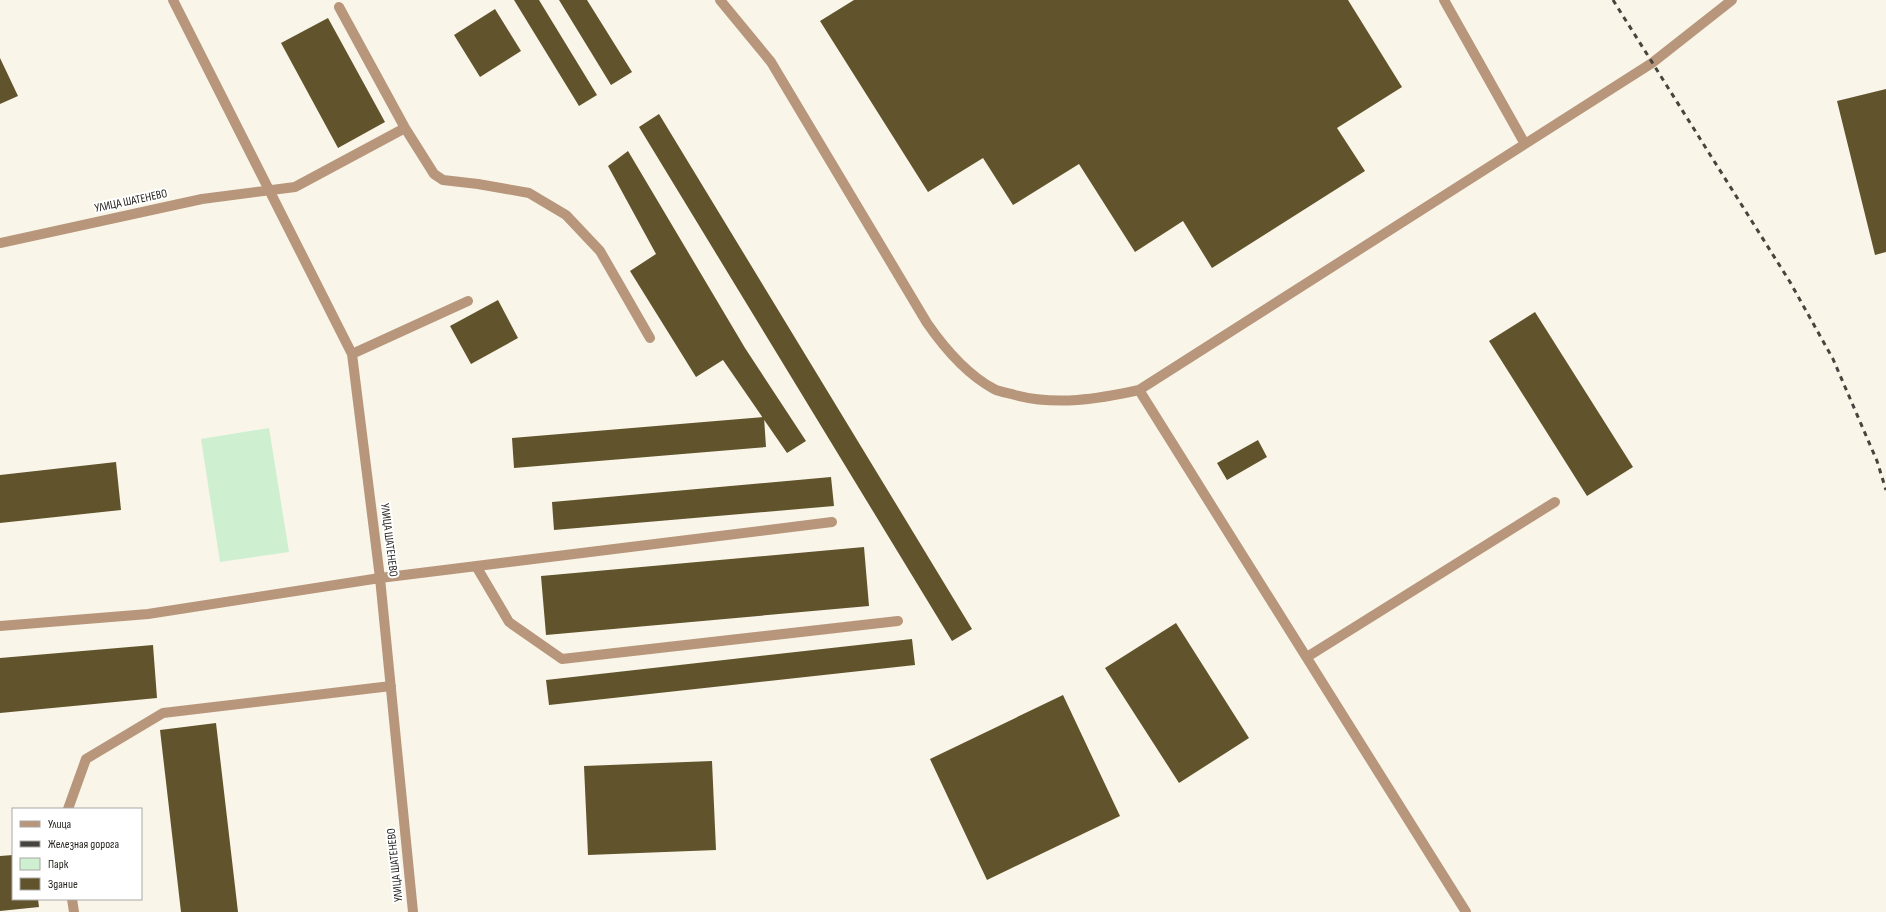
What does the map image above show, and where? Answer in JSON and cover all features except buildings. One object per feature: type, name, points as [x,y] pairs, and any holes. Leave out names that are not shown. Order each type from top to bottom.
[{"type":"street","name":"УЛИЦА ШАТЕНЕВО","points":[[173,0],[352,354],[380,578],[413,912]]},
{"type":"street","points":[[720,0],[771,62],[927,323],[945,349],[969,371],[995,389],[1027,398],[1080,401],[1109,397],[1139,390],[1652,63],[1732,0]]},
{"type":"street","points":[[1444,0],[1525,144]]},
{"type":"street","points":[[339,7],[405,128],[434,174],[442,180],[478,184],[529,193],[566,215],[600,251],[650,338]]},
{"type":"street","points":[[270,190],[295,187],[405,128]]},
{"type":"street","name":"УЛИЦА ШАТЕНЕВО","points":[[1,240],[202,199],[270,190]]},
{"type":"street","points":[[352,354],[468,301]]},
{"type":"street","points":[[1139,390],[1466,912]]},
{"type":"street","points":[[1307,657],[1555,502]]},
{"type":"street","points":[[0,626],[148,614],[380,578],[832,522]]},
{"type":"street","points":[[476,566],[509,622],[562,659],[898,621]]},
{"type":"street","points":[[68,808],[86,758],[163,713],[391,686]]},
{"type":"street","points":[[72,900],[74,912]]},
{"type":"green space","points":[[269,428],[289,552],[220,562],[201,439]]},
{"type":"railway","points":[[1613,0],[1790,282],[1833,359],[1877,461],[1886,490]]}]
